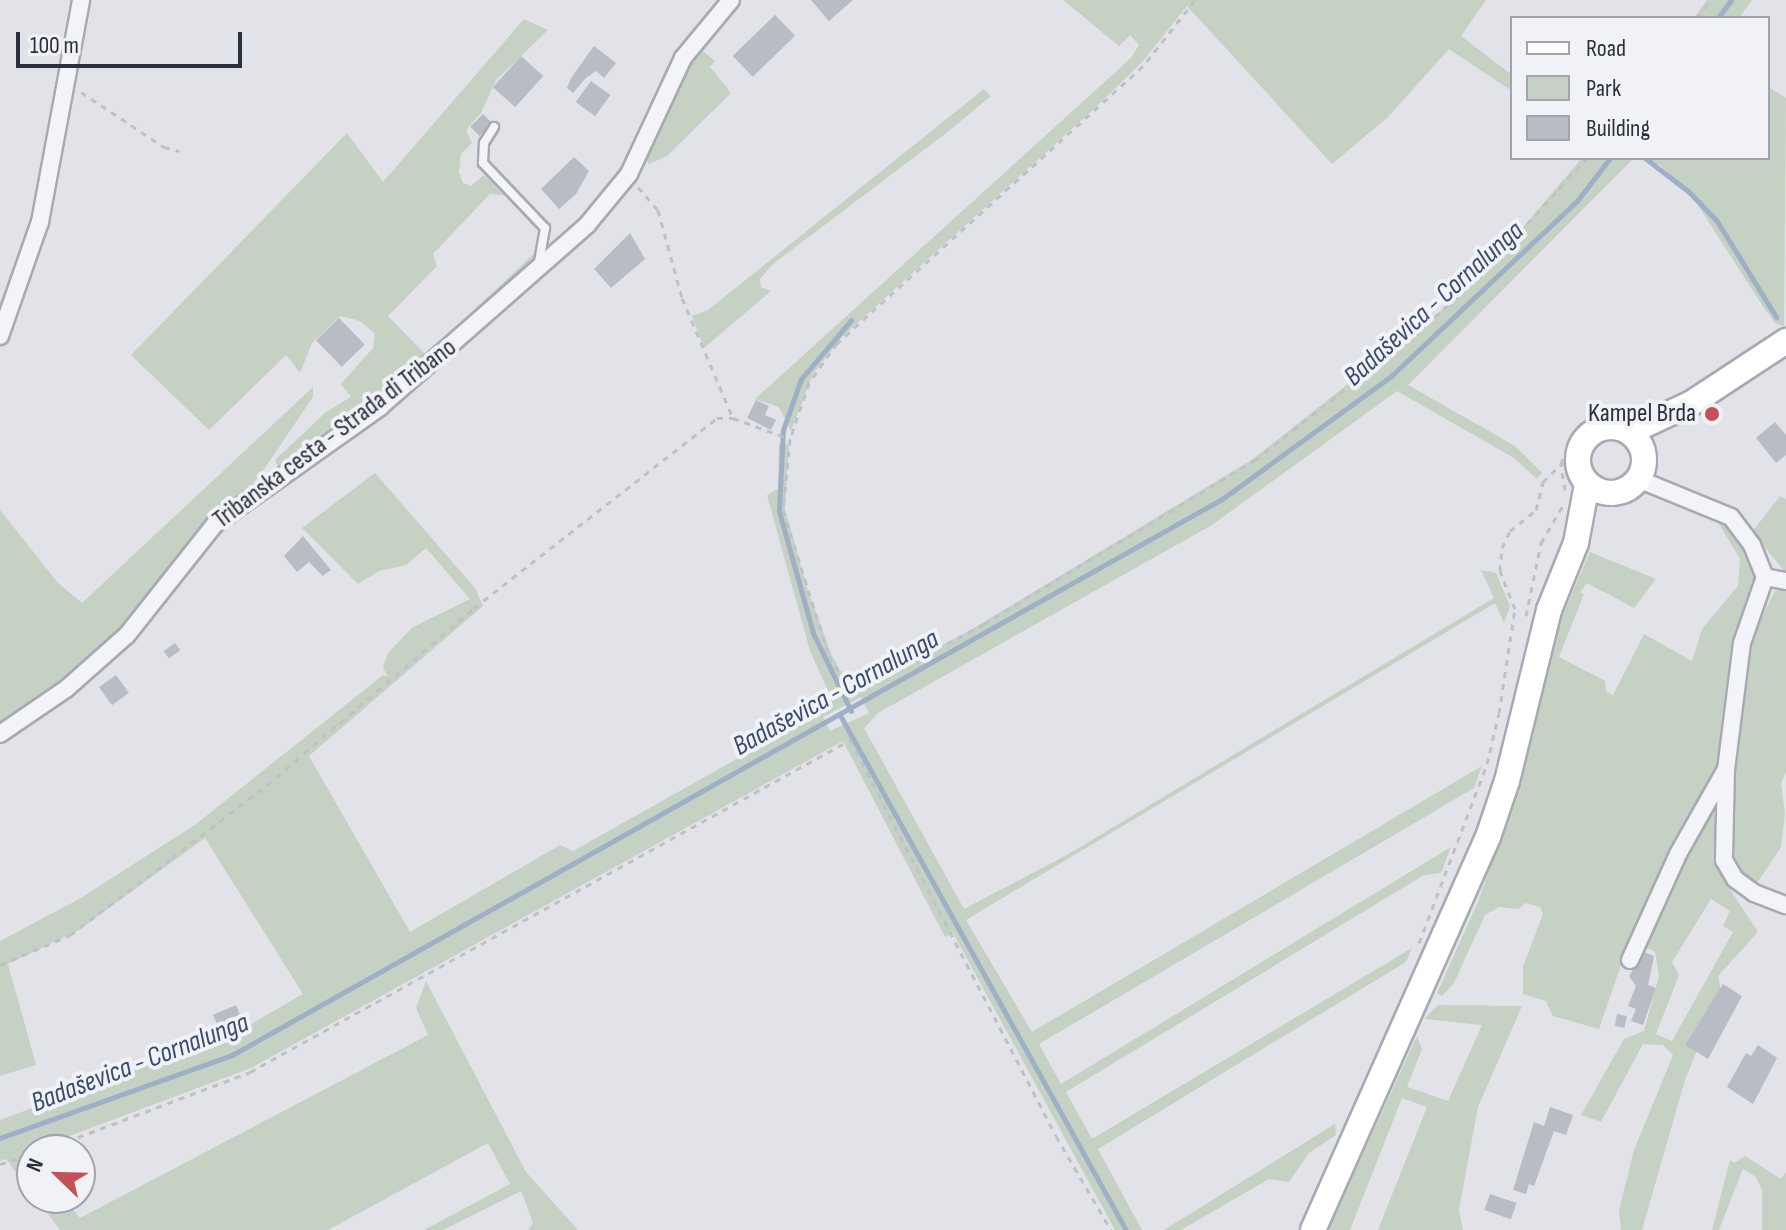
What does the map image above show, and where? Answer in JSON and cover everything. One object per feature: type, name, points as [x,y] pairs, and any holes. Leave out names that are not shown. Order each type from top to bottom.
[{"type":"street","points":[[0,336],[40,222],[81,0]]},
{"type":"street","name":"Tribanska cesta - Strada di Tribano","points":[[0,734],[66,689],[127,635],[215,524],[380,407],[539,271],[629,174],[683,58],[731,0]]},
{"type":"street","points":[[1630,432],[1692,403],[1786,341]]},
{"type":"street","points":[[1313,1230],[1488,837],[1507,781],[1549,610],[1576,543],[1611,494],[1638,479],[1644,453],[1692,403]]},
{"type":"street","points":[[1576,543],[1582,473],[1579,447],[1593,431],[1615,426],[1630,432],[1644,453]]},
{"type":"street","points":[[1582,473],[1611,494]]},
{"type":"street","points":[[1638,479],[1731,517],[1752,545],[1765,577],[1742,643],[1726,769],[1724,860],[1735,879],[1754,893],[1786,905]]},
{"type":"street","points":[[1765,577],[1786,581]]},
{"type":"street","points":[[1630,960],[1678,854],[1726,769]]},
{"type":"lane","points":[[494,127],[484,143],[483,163],[545,228],[539,271]]},
{"type":"path","points":[[1195,0],[1143,66],[837,343],[809,383],[790,439],[783,510],[829,656],[852,695],[984,624],[1255,460],[1417,333],[1479,277],[1585,160]]},
{"type":"path","points":[[1699,16],[1711,0]]},
{"type":"path","points":[[65,91],[84,93],[151,139],[179,151]]},
{"type":"path","points":[[629,174],[658,210],[682,298],[733,418]]},
{"type":"path","points":[[0,965],[70,935],[267,785],[474,608],[717,418],[733,418],[790,439]]},
{"type":"path","points":[[1420,948],[1419,937],[1487,764],[1499,713],[1515,609],[1500,571],[1502,548],[1510,531],[1536,510],[1543,482],[1561,464],[1582,473]]},
{"type":"path","points":[[86,1134],[250,1072],[850,740],[1056,1136],[1111,1230]]},
{"type":"green space","points":[[1063,0],[1486,0],[1461,36],[1510,73],[1510,90],[1449,49],[1388,117],[1332,164],[1187,6],[1143,61],[1096,107],[843,336],[813,374],[791,431],[779,407],[755,399],[1131,58],[1139,45],[1130,35],[1119,46]]},
{"type":"green space","points":[[1707,0],[1752,0],[1740,16],[1695,16]]},
{"type":"green space","points":[[524,19],[548,30],[496,80],[481,113],[466,130],[472,143],[461,154],[459,172],[463,183],[471,186],[484,175],[504,195],[490,194],[433,254],[437,266],[388,316],[426,355],[540,248],[517,283],[382,400],[279,468],[275,460],[326,412],[351,397],[341,384],[373,348],[375,334],[360,321],[340,316],[312,343],[300,373],[286,355],[209,430],[131,355],[347,133],[383,182]]},
{"type":"green space","points":[[699,48],[715,61],[710,67],[731,93],[667,156],[649,164],[645,157],[679,78]]},
{"type":"green space","points":[[1770,88],[1786,98],[1784,326],[1776,324],[1764,308],[1692,196],[1660,165],[1645,160],[1770,160]]},
{"type":"green space","points":[[984,89],[991,96],[773,264],[760,279],[761,287],[771,291],[704,348],[692,316],[708,310]]},
{"type":"green space","points":[[1580,160],[1632,160],[1408,385],[1515,446],[1542,473],[1537,479],[1514,458],[1397,391],[1212,525],[878,713],[864,728],[964,909],[1067,855],[1494,598],[1481,570],[1496,573],[1510,606],[1504,623],[1495,603],[966,920],[1032,1032],[1482,766],[1474,788],[1039,1044],[1061,1084],[1451,847],[1441,873],[1424,875],[1066,1092],[1092,1139],[1412,948],[1406,962],[1098,1149],[1142,1230],[1115,1230],[953,933],[945,937],[843,741],[251,1068],[75,1134],[16,1134],[16,1172],[6,1159],[0,1161],[0,1120],[239,1031],[303,994],[205,838],[79,930],[8,964],[36,1065],[0,1076],[0,941],[81,898],[196,824],[383,675],[388,677],[383,667],[388,653],[413,627],[470,599],[426,548],[406,565],[379,571],[358,584],[302,528],[375,473],[475,588],[483,606],[309,756],[410,932],[560,845],[573,851],[815,715],[831,697],[810,651],[767,495],[778,489],[779,444],[789,444],[785,509],[808,591],[832,656],[849,685],[858,690],[974,628],[1253,459],[1443,309],[1507,246]],"holes":[[[861,697],[869,713],[830,731],[823,717]]]},
{"type":"green space","points":[[313,387],[313,397],[258,478],[211,520],[116,637],[71,677],[0,726],[0,510],[58,583],[82,603]]},
{"type":"green space","points":[[1780,496],[1786,499],[1786,573],[1752,532]]},
{"type":"green space","points":[[1716,519],[1735,531],[1758,575],[1733,644],[1719,772],[1621,965],[1599,1029],[1553,1016],[1546,1001],[1523,994],[1523,967],[1543,914],[1540,907],[1525,903],[1519,909],[1499,907],[1485,915],[1454,983],[1442,996],[1437,993],[1478,902],[1509,813],[1560,621],[1590,552],[1656,579],[1634,608],[1587,583],[1580,592],[1584,594],[1559,657],[1605,681],[1606,691],[1613,695],[1644,634],[1692,661],[1702,629],[1738,586],[1740,559]]},
{"type":"green space","points":[[1786,588],[1786,772],[1781,783],[1785,814],[1781,847],[1755,886],[1739,873],[1732,858],[1736,752],[1754,633],[1775,591]]},
{"type":"green space","points":[[1710,807],[1716,810],[1720,874],[1758,932],[1718,976],[1721,991],[1685,1080],[1642,1230],[1621,1230],[1619,1210],[1634,1150],[1673,1055],[1663,1045],[1643,1044],[1601,1122],[1581,1115],[1624,1039],[1644,1031],[1659,976],[1655,952],[1645,947],[1690,839]],"holes":[[[1711,899],[1730,911],[1723,926],[1733,932],[1672,1041],[1656,1034],[1679,975],[1672,962]]]},
{"type":"green space","points":[[426,981],[526,1172],[578,1230],[528,1230],[533,1223],[521,1191],[443,1230],[424,1230],[510,1184],[488,1143],[328,1230],[60,1230],[48,1214],[77,1214],[80,1218],[96,1214],[96,1210],[428,1035],[416,1008]]},
{"type":"green space","points":[[1438,1005],[1522,1006],[1478,1107],[1459,1210],[1463,1230],[1378,1230],[1427,1107],[1402,1098],[1350,1230],[1328,1230],[1417,1036],[1422,1049],[1407,1087],[1448,1101],[1482,1025],[1424,1019]]},
{"type":"green space","points":[[1335,1124],[1336,1135],[1309,1153],[1289,1182],[1269,1179],[1181,1230],[1164,1230]]},
{"type":"green space","points":[[1745,1156],[1781,1179],[1786,1172],[1786,1230],[1762,1230],[1762,1190],[1756,1177],[1743,1169],[1719,1230],[1712,1230],[1730,1160],[1734,1163]]},
{"type":"building","points":[[811,0],[853,0],[829,21]]},
{"type":"building","points":[[775,15],[795,36],[753,77],[733,56]]},
{"type":"building","points":[[594,46],[616,63],[604,78],[596,71],[573,93],[567,88],[571,78]]},
{"type":"building","points":[[521,56],[543,76],[515,107],[493,87]]},
{"type":"building","points":[[591,81],[610,95],[595,116],[576,102]]},
{"type":"building","points":[[483,114],[492,123],[479,136],[470,127]]},
{"type":"building","points":[[574,157],[589,171],[576,194],[559,209],[541,189]]},
{"type":"building","points":[[630,233],[645,259],[611,288],[594,269]]},
{"type":"building","points":[[339,318],[365,345],[342,367],[316,340]]},
{"type":"building","points":[[756,400],[769,406],[765,415],[776,420],[771,430],[747,418]]},
{"type":"building","points":[[1775,422],[1786,435],[1786,455],[1776,463],[1756,438]]},
{"type":"building","points":[[303,536],[331,570],[323,576],[309,562],[297,572],[284,556]]},
{"type":"building","points":[[175,643],[180,650],[169,659],[164,651]]},
{"type":"building","points":[[116,675],[129,693],[112,705],[99,687]]},
{"type":"building","points":[[1644,952],[1654,956],[1648,985],[1656,988],[1643,1025],[1631,1021],[1636,1009],[1628,1006],[1636,986],[1629,976]]},
{"type":"building","points":[[1723,984],[1742,996],[1708,1059],[1685,1045]]},
{"type":"building","points":[[236,1005],[242,1019],[219,1029],[213,1015]]},
{"type":"building","points":[[1617,1014],[1627,1016],[1625,1028],[1615,1026]]},
{"type":"building","points":[[1758,1045],[1777,1058],[1753,1104],[1727,1087],[1746,1053],[1751,1056]]},
{"type":"building","points":[[1550,1107],[1573,1115],[1566,1135],[1554,1131],[1534,1186],[1529,1184],[1526,1194],[1513,1190],[1534,1122],[1544,1126]]},
{"type":"building","points":[[1490,1194],[1516,1203],[1511,1219],[1484,1210]]},
{"type":"waterway","name":"Badaševica - Cornalunga","points":[[1719,16],[1731,0]]},
{"type":"waterway","name":"Badaševica - Cornalunga","points":[[0,1138],[232,1055],[1222,499],[1390,377],[1577,201],[1608,160]]},
{"type":"waterway","points":[[1648,160],[1689,192],[1717,221],[1776,317]]},
{"type":"waterway","points":[[851,320],[801,379],[783,430],[779,511],[813,633],[851,711]]},
{"type":"waterway","points":[[841,717],[1126,1230]]},
{"type":"place","name":"Kampel Brda","points":[[1712,414]]}]
